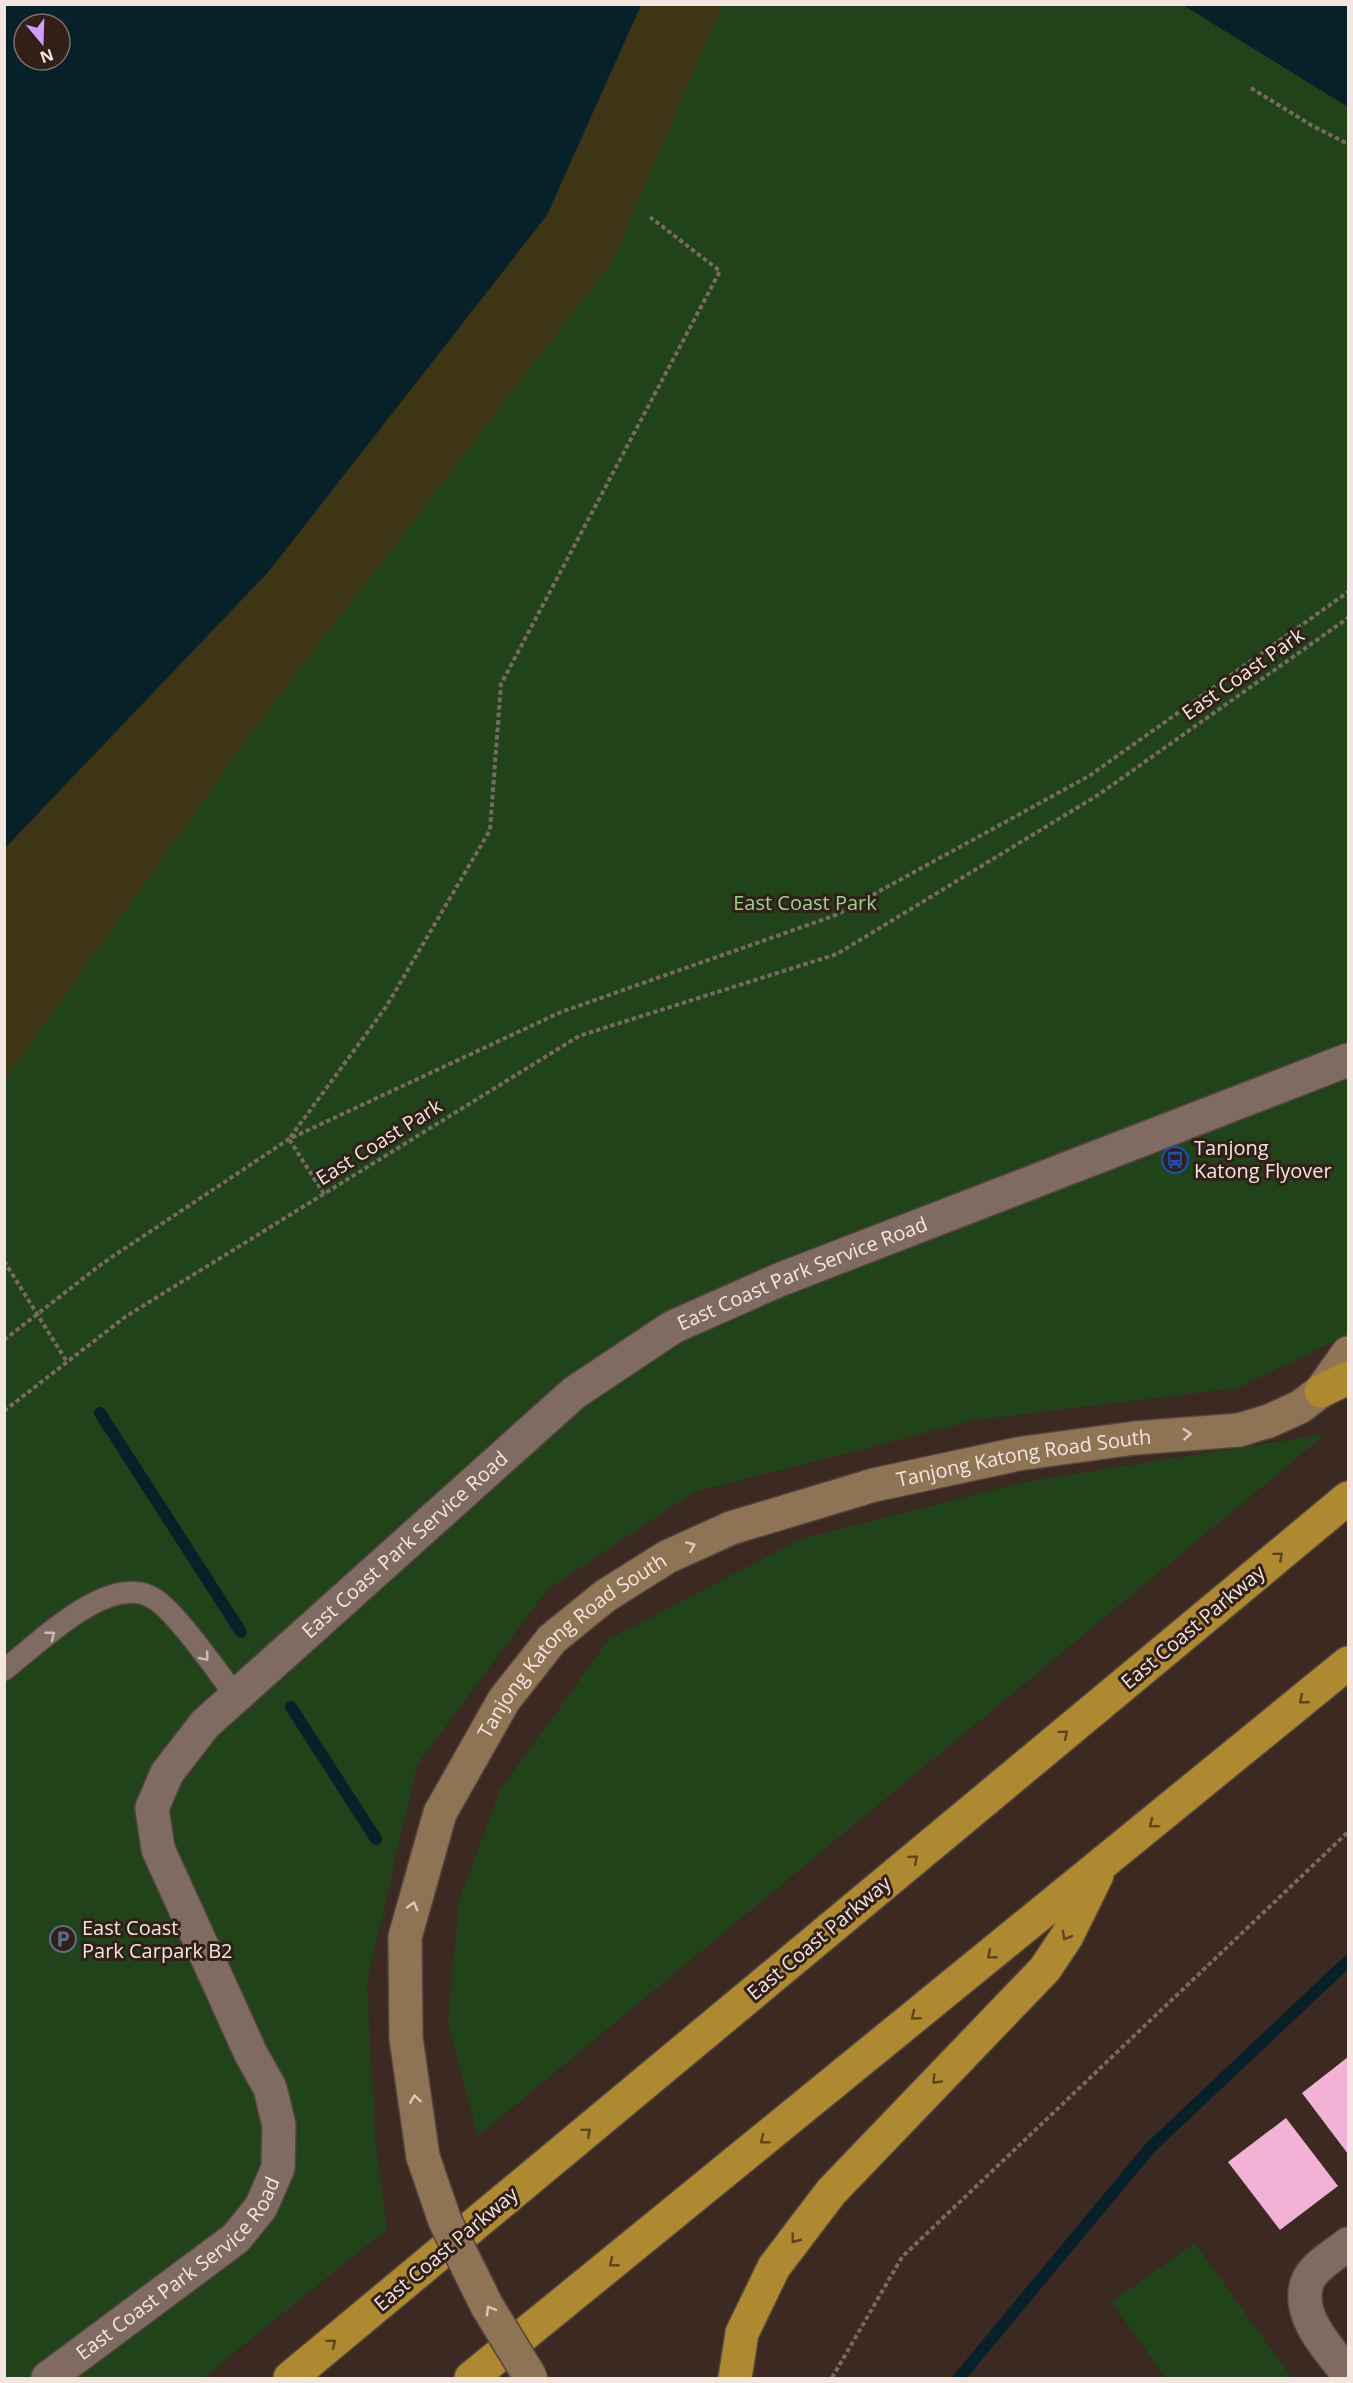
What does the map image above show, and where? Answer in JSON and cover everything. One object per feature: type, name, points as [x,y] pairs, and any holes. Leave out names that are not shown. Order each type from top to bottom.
[{"type":"highway","name":"East Coast Parkway","points":[[290,2379],[1348,1498]]},
{"type":"highway","points":[[471,2379],[1348,1663]]},
{"type":"highway","points":[[735,2379],[742,2333],[774,2267],[831,2192],[1045,1968],[1067,1936],[1102,1865]]},
{"type":"main road","name":"Tanjong Katong Road South","points":[[531,2379],[487,2306],[445,2221],[423,2157],[406,2038],[405,1937],[440,1813],[504,1700],[552,1639],[605,1596],[666,1557],[732,1528],[874,1485],[1018,1454],[1135,1438],[1239,1430],[1269,1421],[1300,1407],[1335,1384],[1348,1353]]},
{"type":"street","name":"East Coast Park Service Road","points":[[48,2379],[236,2238],[261,2207],[278,2168],[279,2124],[270,2088],[251,2054],[158,1849],[152,1808],[167,1773],[205,1724],[574,1393],[673,1327],[779,1280],[1348,1060]]},
{"type":"street","points":[[1348,2244],[1319,2267],[1307,2282],[1306,2307],[1316,2331],[1348,2374]]},
{"type":"lane","points":[[4,1670],[95,1600],[118,1593],[136,1592],[153,1598],[170,1614],[236,1695]]},
{"type":"path","points":[[1251,88],[1311,125],[1348,144]]},
{"type":"path","points":[[289,1139],[386,1007],[490,830],[501,684],[720,271],[650,217]]},
{"type":"path","points":[[4,1340],[36,1313],[104,1263],[289,1139],[561,1012],[836,915],[1089,776],[1348,592]]},
{"type":"path","name":"East Coast Park","points":[[4,1411],[125,1317],[579,1036],[837,954],[1098,795],[1348,618]]},
{"type":"path","points":[[289,1139],[324,1194]]},
{"type":"path","points":[[4,1261],[67,1362]]},
{"type":"path","points":[[832,2379],[902,2257],[1348,1832]]},
{"type":"green space","name":"East Coast Park","points":[[722,5],[1183,5],[1348,107],[1348,1335],[1238,1388],[976,1420],[694,1492],[547,1590],[417,1765],[367,1982],[375,2139],[387,2229],[203,2378],[5,2378],[5,1079],[264,716],[613,260]]},
{"type":"green space","points":[[1326,1434],[478,2136],[448,2023],[459,1901],[500,1790],[609,1639],[801,1539],[1024,1482]]},
{"type":"green space","points":[[1195,2243],[1292,2378],[1166,2378],[1111,2302]]},
{"type":"sand","points":[[641,5],[722,5],[613,260],[264,716],[5,1079],[5,848],[269,571],[547,215]]},
{"type":"water","points":[[5,4],[641,5],[547,215],[269,571],[5,848]]},
{"type":"water","points":[[1183,5],[1348,5],[1348,107]]},
{"type":"building","points":[[1348,2057],[1348,2154],[1302,2093]]},
{"type":"building","points":[[1286,2118],[1338,2186],[1280,2230],[1228,2162]]},
{"type":"waterway","points":[[100,1413],[241,1632]]},
{"type":"waterway","points":[[291,1707],[376,1839]]},
{"type":"waterway","points":[[959,2378],[1150,2148],[1348,1961]]},
{"type":"place","name":"Tanjong Katong Flyover","points":[[1175,1160]]},
{"type":"place","name":"East Coast Park Carpark B2","points":[[63,1939]]}]
